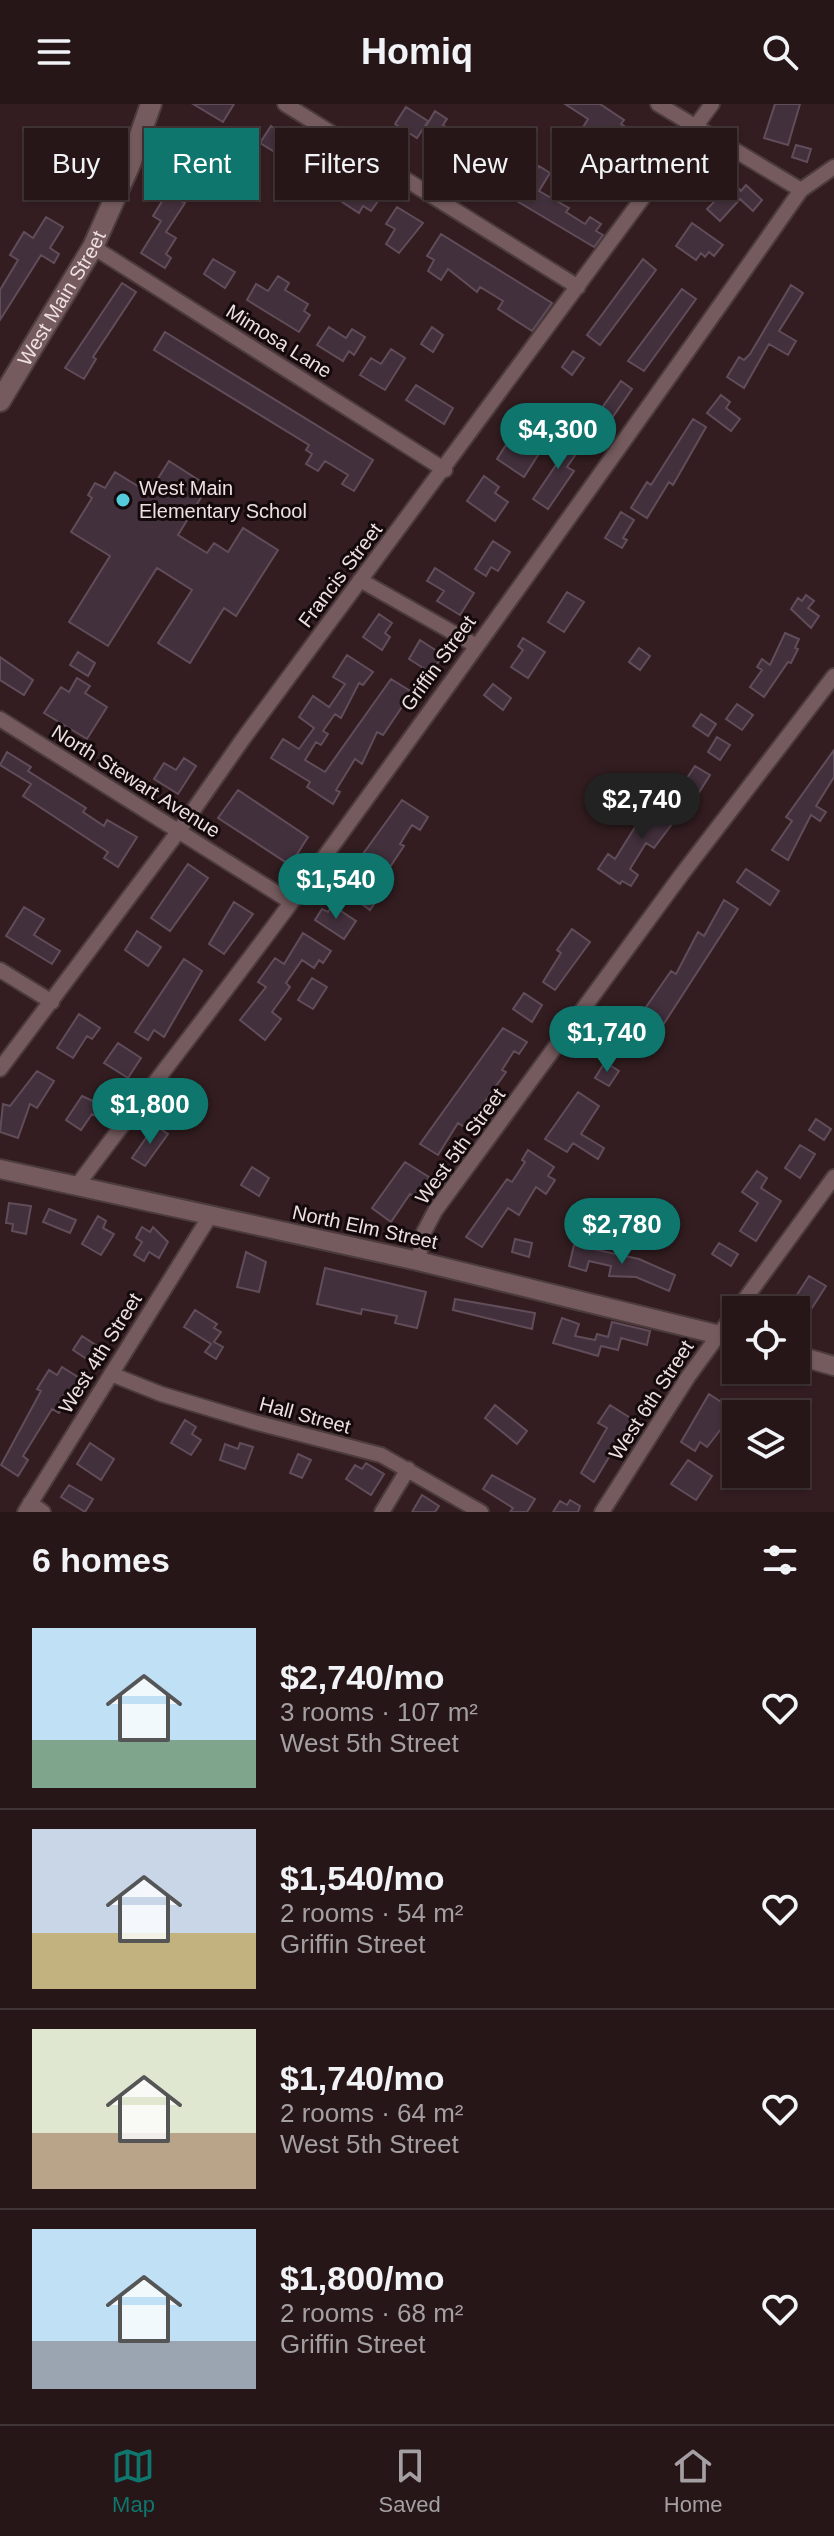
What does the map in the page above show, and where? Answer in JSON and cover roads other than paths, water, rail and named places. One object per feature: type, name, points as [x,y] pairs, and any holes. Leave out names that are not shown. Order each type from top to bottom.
[{"type":"main road","name":"West Main Street","points":[[0,401],[93,247],[130,164],[151,104]]},
{"type":"street","points":[[285,104],[578,287]]},
{"type":"street","points":[[658,104],[801,190]]},
{"type":"street","name":"Francis Street","points":[[0,1069],[178,832],[712,104]]},
{"type":"street","name":"Griffin Street","points":[[76,1187],[291,902],[646,411],[801,190],[834,167]]},
{"type":"street","name":"Mimosa Lane","points":[[93,247],[445,470]]},
{"type":"street","points":[[360,580],[475,645]]},
{"type":"street","name":"West 5th Street","points":[[418,1261],[424,1232],[435,1211],[682,874],[834,676]]},
{"type":"street","name":"North Stewart Avenue","points":[[0,719],[291,902]]},
{"type":"street","points":[[0,970],[52,1002]]},
{"type":"street","name":"North Elm Street","points":[[0,1169],[418,1261],[722,1336]]},
{"type":"street","name":"West 6th Street","points":[[746,1296],[834,1177]]},
{"type":"street","name":"West 4th Street","points":[[27,1508],[210,1216]]},
{"type":"street","name":"West 6th Street","points":[[602,1512],[722,1344]]},
{"type":"street","points":[[810,1359],[834,1366]]},
{"type":"street","name":"Hall Street","points":[[111,1374],[161,1394],[254,1422],[381,1455],[481,1512]]},
{"type":"street","points":[[382,1512],[408,1469]]},
{"type":"street","points":[[27,1508],[43,1512]]},
{"type":"place","name":"West Main Elementary School","points":[[123,500]]}]
